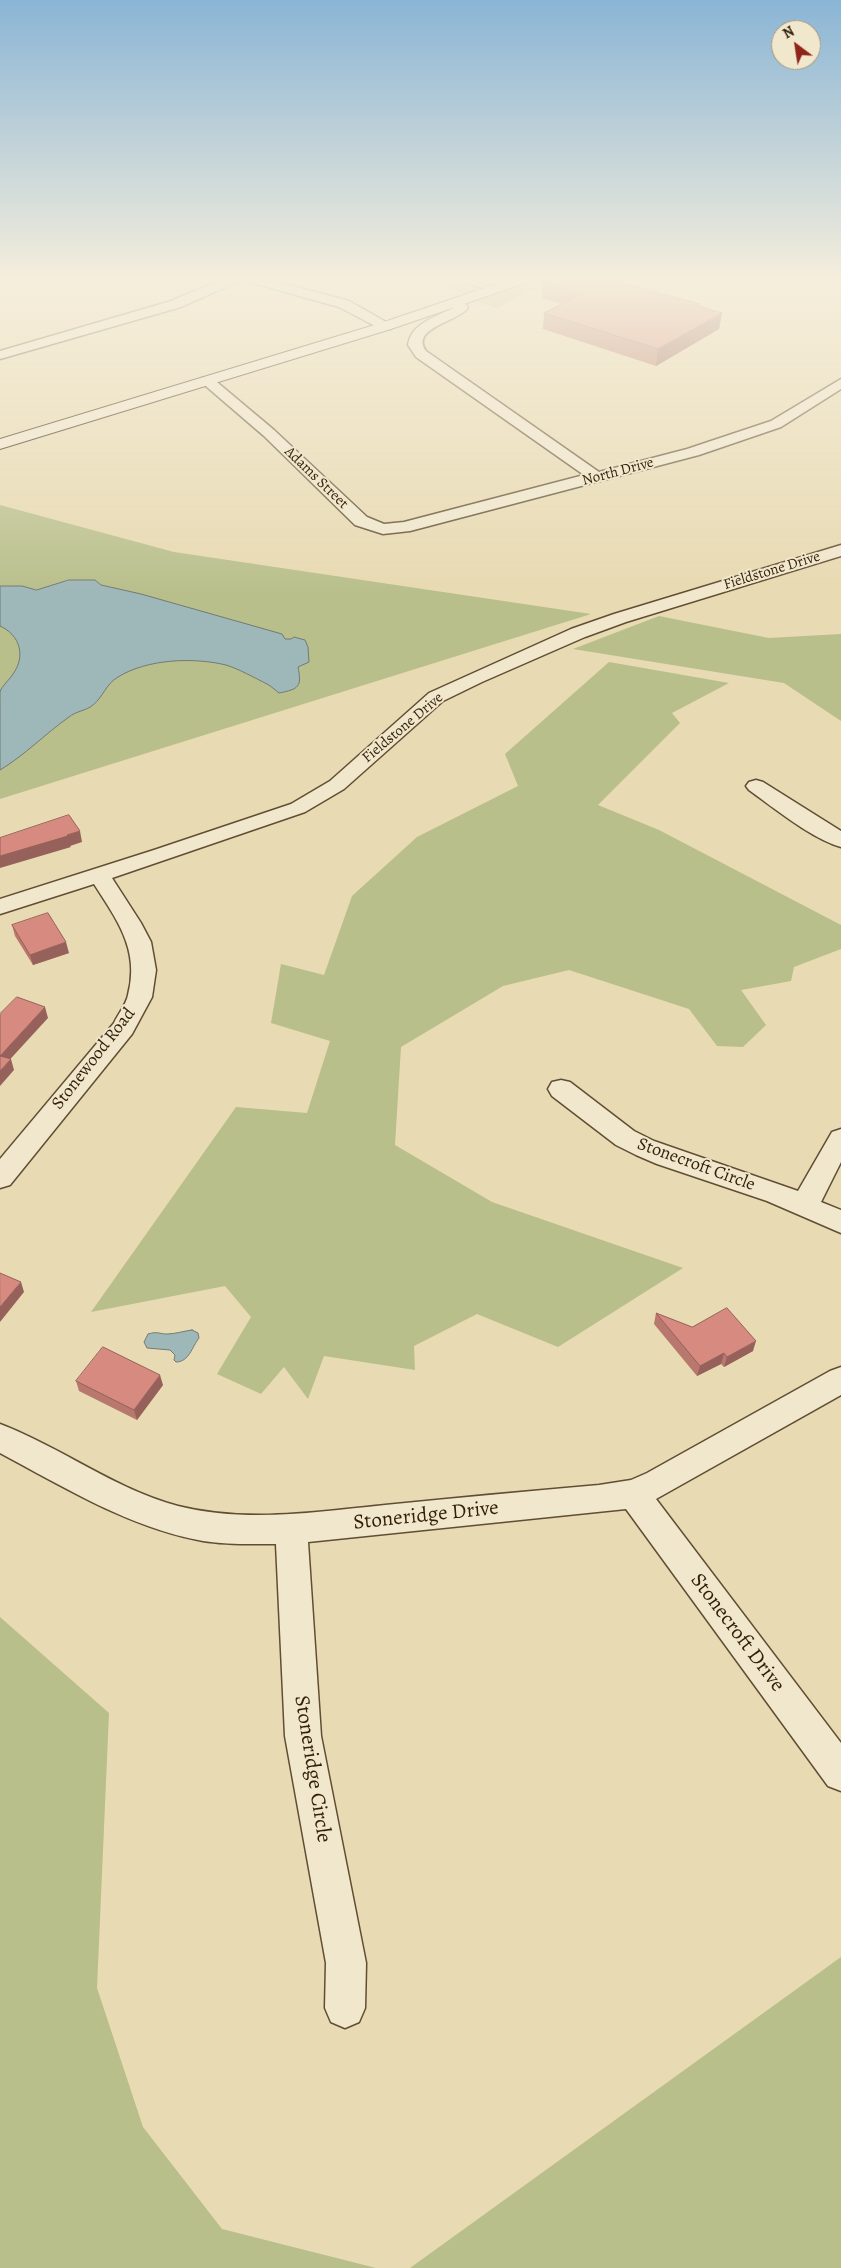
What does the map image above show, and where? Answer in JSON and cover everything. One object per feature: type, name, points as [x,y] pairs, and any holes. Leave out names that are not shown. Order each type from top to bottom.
[{"type":"street","points":[[0,444],[201,383]]},
{"type":"street","name":"Adams Street","points":[[209,383],[269,434],[361,521],[383,529]]},
{"type":"street","points":[[462,383],[596,476]]},
{"type":"street","name":"North Drive","points":[[383,529],[404,527],[693,452],[757,431],[787,418],[841,383]]},
{"type":"street","name":"Fieldstone Drive","points":[[0,907],[273,818],[314,800],[337,785],[430,702],[450,689],[578,633],[620,618],[841,550]]},
{"type":"street","points":[[756,786],[811,823],[841,840]]},
{"type":"street","name":"Stonewood Road","points":[[0,1178],[123,1028],[140,997],[144,970],[139,942],[130,923],[99,875]]},
{"type":"street","name":"Stonecroft Circle","points":[[561,1089],[625,1138],[645,1148],[806,1205],[841,1222]]},
{"type":"street","points":[[806,1205],[814,1184],[841,1139]]},
{"type":"street","name":"Stoneridge Drive","points":[[0,1438],[98,1488],[170,1518],[203,1526],[242,1529],[292,1529],[599,1500],[633,1494],[658,1483],[841,1380]]},
{"type":"street","name":"Stonecroft Drive","points":[[633,1494],[841,1773]]},
{"type":"street","name":"Stoneridge Circle","points":[[292,1529],[303,1736],[346,1963],[345,2008]]},
{"type":"green space","points":[[0,505],[174,552],[591,614],[0,799]]},
{"type":"green space","points":[[659,616],[769,638],[841,634],[841,721],[784,683],[573,649]]},
{"type":"green space","points":[[609,662],[729,683],[672,713],[680,723],[598,805],[659,830],[841,925],[841,949],[794,967],[791,981],[741,990],[766,1025],[743,1047],[717,1046],[689,1009],[569,970],[503,986],[401,1047],[395,1145],[492,1202],[683,1268],[558,1347],[477,1314],[414,1346],[415,1370],[324,1356],[308,1399],[284,1367],[261,1394],[217,1374],[251,1317],[225,1286],[91,1312],[236,1107],[307,1113],[330,1041],[271,1023],[281,964],[324,975],[352,896],[417,837],[518,786],[505,754]]},
{"type":"green space","points":[[0,1617],[109,1713],[97,1988],[143,2127],[222,2229],[376,2268],[0,2268]]},
{"type":"green space","points":[[841,1957],[841,2268],[410,2268]]},
{"type":"water","points":[[69,580],[95,580],[101,585],[141,594],[282,634],[285,639],[294,637],[305,640],[308,647],[309,662],[298,667],[300,679],[297,686],[291,690],[279,693],[242,671],[213,662],[170,661],[142,666],[118,677],[107,687],[93,705],[72,715],[0,770],[0,692],[17,667],[20,653],[16,640],[7,630],[0,626],[0,586],[22,586],[36,590]]},
{"type":"water","points":[[192,1330],[198,1333],[199,1338],[187,1357],[176,1362],[174,1360],[175,1355],[170,1350],[147,1348],[144,1342],[148,1334],[151,1333],[170,1334]]},
{"type":"building","points":[[69,815],[80,831],[0,856],[0,838]]},
{"type":"building","points":[[48,913],[66,942],[30,955],[12,925]]},
{"type":"building","points":[[17,997],[45,1007],[0,1056],[0,1014]]},
{"type":"building","points":[[0,1056],[11,1059],[0,1071]]},
{"type":"building","points":[[0,1273],[21,1282],[0,1307]]},
{"type":"building","points":[[727,1308],[756,1341],[727,1357],[724,1353],[700,1366],[656,1313],[692,1327]]},
{"type":"building","points":[[103,1347],[160,1375],[134,1410],[76,1381]]}]
